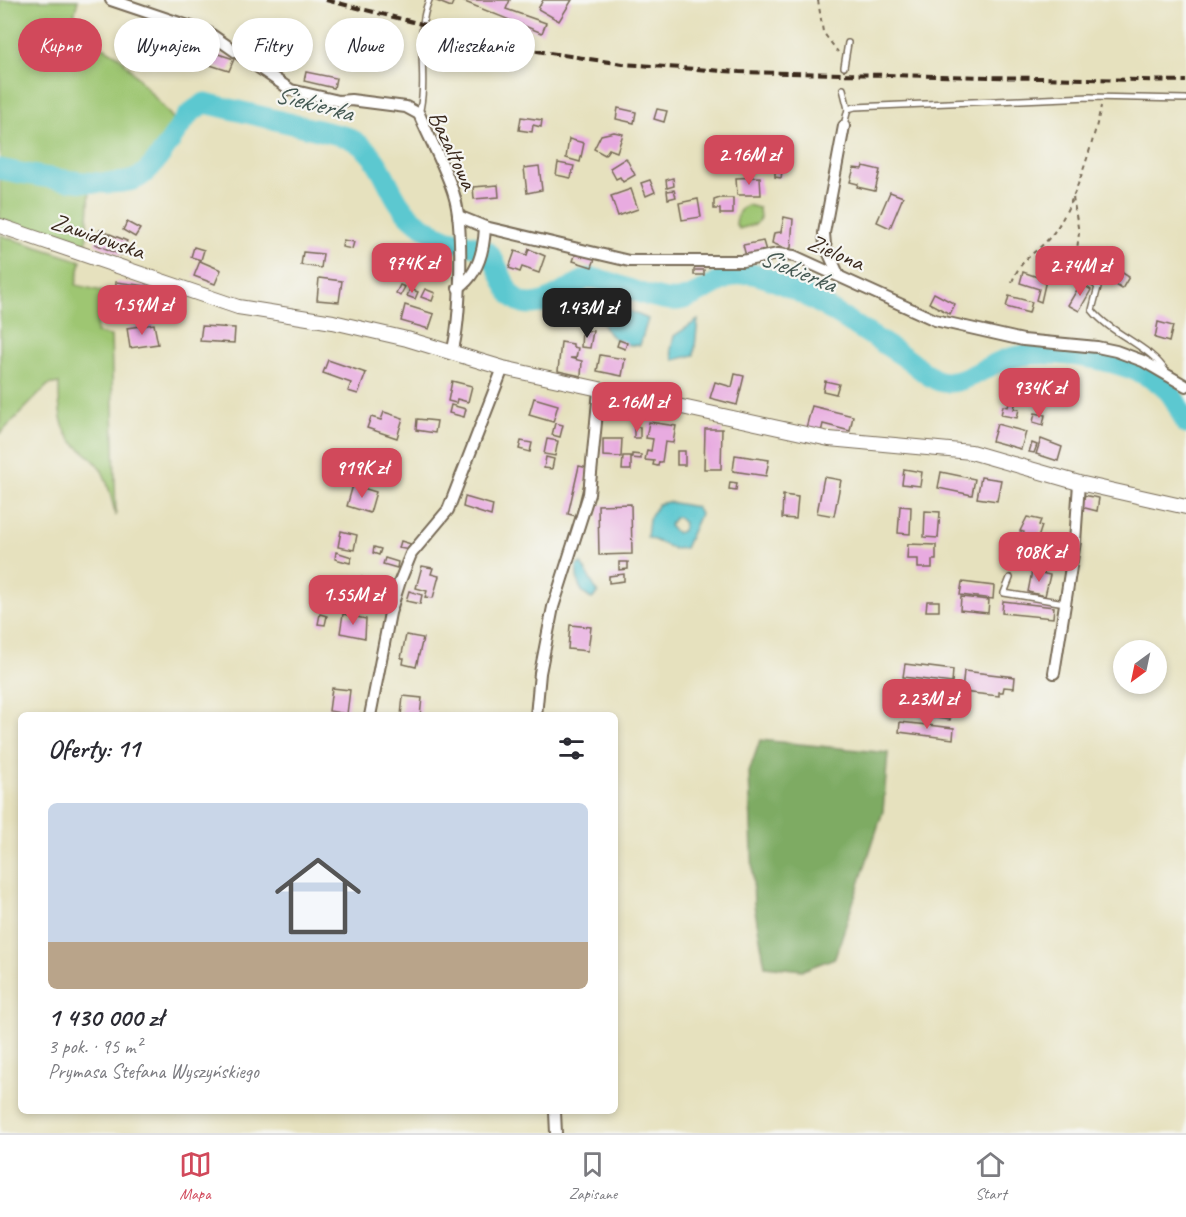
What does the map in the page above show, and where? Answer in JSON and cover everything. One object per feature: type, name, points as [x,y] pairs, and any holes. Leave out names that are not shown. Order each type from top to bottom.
[{"type":"main road","name":"Zawidowska","points":[[0,226],[238,307],[330,321],[452,352],[503,368],[599,391],[829,439],[970,452],[1079,483],[1186,507]]},
{"type":"street","name":"Bazaltowa","points":[[111,0],[209,33],[291,90],[339,101],[351,100],[406,107],[418,114],[454,195],[459,220],[457,331],[452,352]]},
{"type":"street","points":[[838,274],[825,245],[824,233],[844,126]]},
{"type":"street","name":"Zielona","points":[[459,220],[630,261],[742,261],[785,254],[838,274],[935,320],[1023,340],[1097,346],[1143,361],[1186,386]]},
{"type":"street","points":[[458,288],[468,281],[478,263],[484,242],[485,227]]},
{"type":"street","points":[[371,712],[390,613],[402,574],[411,554],[448,510],[503,368]]},
{"type":"street","points":[[536,712],[540,673],[553,607],[589,494],[599,391]]},
{"type":"street","points":[[1054,673],[1075,542],[1079,483]]},
{"type":"street","points":[[555,1114],[556,1133]]},
{"type":"lane","points":[[418,114],[424,74],[422,26],[429,0]]},
{"type":"lane","points":[[844,64],[848,43]]},
{"type":"lane","points":[[843,89],[848,109],[844,126]]},
{"type":"lane","points":[[848,109],[1103,97],[1186,99]]},
{"type":"lane","points":[[1093,283],[1098,287],[1092,310],[1103,324],[1161,363],[1170,376]]},
{"type":"lane","points":[[1010,578],[1004,593],[1065,603]]},
{"type":"path","points":[[818,0],[823,32],[844,64]]},
{"type":"path","points":[[1012,282],[1018,265],[1051,236],[1072,195],[1096,132],[1103,97]]},
{"type":"path","points":[[1072,195],[1078,233],[1075,267],[1093,283]]},
{"type":"green space","points":[[0,0],[78,0],[74,18],[18,18],[18,72],[102,72],[102,46],[114,53],[114,72],[133,72],[177,123],[148,163],[135,172],[124,175],[89,175],[0,161]]},
{"type":"green space","points":[[0,175],[19,180],[90,189],[86,249],[0,219]]},
{"type":"green space","points":[[748,205],[759,208],[760,218],[756,224],[739,229],[736,225],[737,216],[742,208]]},
{"type":"green space","points":[[0,235],[81,261],[76,285],[102,291],[96,333],[111,336],[116,516],[102,471],[70,439],[66,432],[61,416],[59,383],[48,385],[0,434]]},
{"type":"green space","points":[[760,740],[888,753],[883,811],[835,958],[803,970],[765,966],[754,905],[749,772]]},
{"type":"water","points":[[606,301],[648,319],[640,345],[617,340],[606,330],[599,307]]},
{"type":"water","points":[[698,320],[694,355],[674,360],[671,350],[674,336]]},
{"type":"water","points":[[668,502],[696,507],[700,514],[685,548],[674,549],[647,537],[649,519],[658,504]],"holes":[[[678,517],[684,523],[682,531],[677,533],[669,526],[674,518]]]},
{"type":"water","points":[[581,563],[598,593],[592,599],[579,585],[577,565]]},
{"type":"building","points":[[434,0],[454,0],[451,7]]},
{"type":"building","points":[[460,0],[510,0],[506,9],[532,18],[505,18]]},
{"type":"building","points":[[543,0],[572,0],[559,21],[538,9]]},
{"type":"building","points":[[535,19],[546,23],[542,33],[535,30]]},
{"type":"building","points":[[220,55],[232,58],[229,71],[220,68]]},
{"type":"building","points":[[306,72],[336,78],[334,88],[304,81]]},
{"type":"building","points":[[618,108],[636,112],[634,123],[616,119]]},
{"type":"building","points":[[657,109],[667,111],[664,122],[654,119]]},
{"type":"building","points":[[521,117],[542,120],[541,127],[533,125],[532,132],[519,130]]},
{"type":"building","points":[[614,132],[623,134],[617,152],[609,149],[605,155],[594,149],[601,135]]},
{"type":"building","points":[[569,139],[584,143],[580,162],[566,158]]},
{"type":"building","points":[[778,148],[787,151],[784,162],[775,159]]},
{"type":"building","points":[[626,158],[635,175],[623,182],[620,177],[616,179],[610,168]]},
{"type":"building","points":[[558,163],[574,166],[571,178],[556,175]]},
{"type":"building","points":[[775,164],[783,165],[781,178],[775,177]]},
{"type":"building","points":[[539,166],[542,190],[527,193],[524,168]]},
{"type":"building","points":[[863,166],[880,170],[875,191],[857,187],[858,184],[850,182],[854,168],[862,169]]},
{"type":"building","points":[[760,177],[761,195],[737,195],[736,178]]},
{"type":"building","points":[[673,178],[674,186],[667,188],[666,180]]},
{"type":"building","points":[[650,180],[655,192],[646,196],[641,183]]},
{"type":"building","points":[[498,185],[499,197],[474,199],[473,187]]},
{"type":"building","points":[[631,189],[638,209],[618,216],[611,196]]},
{"type":"building","points":[[674,190],[676,197],[668,199],[667,191]]},
{"type":"building","points":[[890,192],[903,197],[890,228],[877,222]]},
{"type":"building","points":[[733,198],[733,214],[720,214],[720,209],[714,209],[714,200]]},
{"type":"building","points":[[698,199],[701,217],[682,220],[679,203]]},
{"type":"building","points":[[784,217],[793,219],[791,248],[787,249],[772,243],[774,233],[781,232]]},
{"type":"building","points":[[127,222],[140,229],[135,237],[123,230]]},
{"type":"building","points":[[100,230],[127,241],[121,255],[95,244]]},
{"type":"building","points":[[343,240],[354,242],[352,249],[342,247]]},
{"type":"building","points":[[763,241],[766,251],[746,256],[743,245]]},
{"type":"building","points":[[194,247],[204,250],[201,260],[191,257]]},
{"type":"building","points":[[529,249],[545,256],[539,273],[522,267],[520,272],[509,268],[515,251],[527,255]]},
{"type":"building","points":[[577,250],[596,256],[592,267],[573,261]]},
{"type":"building","points":[[303,252],[323,254],[321,268],[301,265]]},
{"type":"building","points":[[200,261],[221,270],[215,284],[194,276]]},
{"type":"building","points":[[1109,264],[1129,277],[1122,289],[1102,276]]},
{"type":"building","points":[[694,270],[704,270],[704,275],[694,275]]},
{"type":"building","points":[[1023,272],[1046,280],[1041,302],[1036,300],[1039,289],[1020,283]]},
{"type":"building","points":[[319,278],[342,281],[339,302],[317,300]]},
{"type":"building","points":[[116,282],[153,287],[149,303],[129,300],[128,317],[114,315]]},
{"type":"building","points":[[1081,283],[1091,290],[1079,311],[1068,305]]},
{"type":"building","points":[[400,285],[405,287],[400,296],[396,293]]},
{"type":"building","points":[[410,289],[418,292],[415,299],[407,296]]},
{"type":"building","points":[[425,289],[435,293],[432,301],[421,297]]},
{"type":"building","points":[[934,293],[955,304],[950,314],[929,303]]},
{"type":"building","points":[[1009,296],[1032,302],[1029,313],[1006,307]]},
{"type":"building","points":[[405,305],[434,314],[429,329],[401,321]]},
{"type":"building","points":[[1158,322],[1173,326],[1169,342],[1155,338]]},
{"type":"building","points":[[154,324],[158,344],[130,348],[127,328]]},
{"type":"building","points":[[202,326],[235,328],[234,343],[200,341]]},
{"type":"building","points":[[582,330],[593,331],[590,348],[581,347]]},
{"type":"building","points":[[619,340],[627,343],[625,349],[617,346]]},
{"type":"building","points":[[561,342],[573,344],[573,347],[578,348],[576,358],[570,358],[582,361],[581,376],[558,371]]},
{"type":"building","points":[[600,355],[625,359],[622,376],[597,371]]},
{"type":"building","points":[[328,360],[366,373],[358,394],[348,391],[351,383],[323,373]]},
{"type":"building","points":[[735,374],[744,376],[737,405],[710,398],[715,382],[732,387]]},
{"type":"building","points":[[452,381],[472,386],[468,402],[457,399],[456,403],[448,401]]},
{"type":"building","points":[[825,381],[839,384],[836,394],[823,391]]},
{"type":"building","points":[[534,398],[558,405],[553,422],[529,415]]},
{"type":"building","points":[[1010,400],[1016,401],[1014,409],[1019,409],[1017,418],[1001,415],[1003,406],[1008,407]]},
{"type":"building","points":[[451,405],[466,409],[464,417],[449,413]]},
{"type":"building","points":[[812,406],[853,416],[850,431],[823,424],[821,432],[806,428]]},
{"type":"building","points":[[384,412],[403,418],[397,438],[367,428],[371,417],[381,420]]},
{"type":"building","points":[[1035,413],[1045,415],[1043,425],[1033,422]]},
{"type":"building","points":[[417,419],[437,421],[435,433],[416,430]]},
{"type":"building","points":[[649,422],[676,426],[673,443],[665,442],[662,462],[659,462],[658,466],[653,465],[654,461],[645,460],[647,450],[651,451],[653,439],[646,438]]},
{"type":"building","points":[[555,423],[563,425],[560,437],[552,435]]},
{"type":"building","points":[[997,424],[1026,432],[1021,449],[992,441]]},
{"type":"building","points":[[634,427],[640,427],[640,438],[634,438]]},
{"type":"building","points":[[705,429],[722,429],[721,469],[704,469]]},
{"type":"building","points":[[547,439],[558,441],[555,456],[544,454]]},
{"type":"building","points":[[603,439],[622,439],[621,457],[603,456]]},
{"type":"building","points":[[1041,439],[1062,447],[1058,461],[1036,454]]},
{"type":"building","points":[[521,441],[532,443],[530,452],[519,449]]},
{"type":"building","points":[[1032,443],[1037,445],[1034,453],[1029,452]]},
{"type":"building","points":[[677,451],[685,451],[685,465],[677,465]]},
{"type":"building","points":[[632,454],[641,455],[641,459],[632,458]]},
{"type":"building","points":[[735,455],[769,460],[766,476],[733,471]]},
{"type":"building","points":[[623,456],[631,456],[631,470],[622,470]]},
{"type":"building","points":[[546,457],[554,459],[552,469],[544,468]]},
{"type":"building","points":[[579,466],[588,468],[576,516],[568,514]]},
{"type":"building","points":[[904,469],[922,472],[920,486],[902,484]]},
{"type":"building","points":[[941,472],[975,479],[972,495],[938,488]]},
{"type":"building","points":[[824,477],[841,480],[834,516],[817,513]]},
{"type":"building","points":[[981,477],[1001,480],[997,501],[977,498]]},
{"type":"building","points":[[730,482],[737,483],[736,490],[729,489]]},
{"type":"building","points":[[353,485],[376,492],[370,513],[347,506]]},
{"type":"building","points":[[783,495],[798,497],[796,519],[782,518]]},
{"type":"building","points":[[1083,495],[1099,498],[1097,511],[1081,507]]},
{"type":"building","points":[[465,497],[493,505],[491,516],[463,507]]},
{"type":"building","points":[[631,504],[632,554],[599,555],[598,505]]},
{"type":"building","points":[[900,506],[911,507],[910,534],[898,533]]},
{"type":"building","points":[[925,511],[940,512],[938,538],[924,537]]},
{"type":"building","points":[[1027,517],[1041,520],[1039,525],[1042,526],[1034,550],[1022,548],[1024,532],[1020,531]]},
{"type":"building","points":[[341,531],[357,535],[354,550],[338,547]]},
{"type":"building","points":[[1004,538],[1010,539],[1009,550],[1002,549]]},
{"type":"building","points":[[401,541],[411,544],[409,550],[399,548]]},
{"type":"building","points":[[908,544],[936,545],[936,560],[932,560],[932,568],[918,568],[918,559],[907,559]]},
{"type":"building","points":[[374,547],[381,549],[379,555],[373,553]]},
{"type":"building","points":[[336,552],[352,557],[350,563],[335,559]]},
{"type":"building","points":[[385,558],[398,562],[397,568],[383,564]]},
{"type":"building","points":[[619,562],[628,562],[628,569],[619,570]]},
{"type":"building","points":[[422,566],[433,568],[431,574],[439,576],[433,598],[425,597],[427,591],[416,588]]},
{"type":"building","points":[[1032,571],[1050,575],[1045,596],[1028,592]]},
{"type":"building","points":[[624,574],[624,581],[609,583],[609,576]]},
{"type":"building","points":[[360,577],[379,581],[376,599],[357,595]]},
{"type":"building","points":[[962,582],[994,586],[993,599],[960,595]]},
{"type":"building","points":[[409,591],[422,595],[420,604],[406,601]]},
{"type":"building","points":[[961,597],[989,600],[988,613],[960,610]]},
{"type":"building","points":[[927,601],[939,601],[939,611],[926,611]]},
{"type":"building","points":[[1003,601],[1054,607],[1053,618],[1002,613]]},
{"type":"building","points":[[320,614],[327,616],[325,625],[318,624]]},
{"type":"building","points":[[343,614],[366,619],[365,638],[340,633]]},
{"type":"building","points":[[570,625],[591,627],[588,651],[568,649]]},
{"type":"building","points":[[406,635],[423,638],[416,667],[403,664],[404,658],[401,658]]},
{"type":"building","points":[[905,664],[953,670],[952,683],[903,677]]},
{"type":"building","points":[[964,671],[1015,677],[1014,688],[1004,687],[1003,692],[999,692],[999,696],[962,692]]},
{"type":"building","points":[[899,683],[953,691],[952,703],[898,696]]},
{"type":"building","points":[[332,688],[350,690],[347,712],[329,711]]},
{"type":"building","points":[[403,696],[422,698],[420,712],[401,712]]},
{"type":"building","points":[[897,703],[952,710],[950,720],[896,713]]},
{"type":"building","points":[[900,722],[954,728],[953,739],[899,732]]},
{"type":"waterway","name":"Siekierka","points":[[0,169],[50,178],[91,182],[126,182],[138,178],[151,167],[189,115],[205,103],[347,137],[360,145],[371,154],[404,210],[414,220],[449,240],[486,251],[494,261],[512,295],[523,303],[532,304],[549,300],[587,279],[603,281],[667,300],[678,300],[697,294],[724,279],[753,274],[771,279],[811,298],[939,381],[956,382],[1004,360],[1021,356],[1042,354],[1088,358],[1112,363],[1152,379],[1166,389],[1178,405],[1186,424]]},
{"type":"railway","points":[[326,0],[517,48],[623,64],[739,72],[1186,81]]}]
